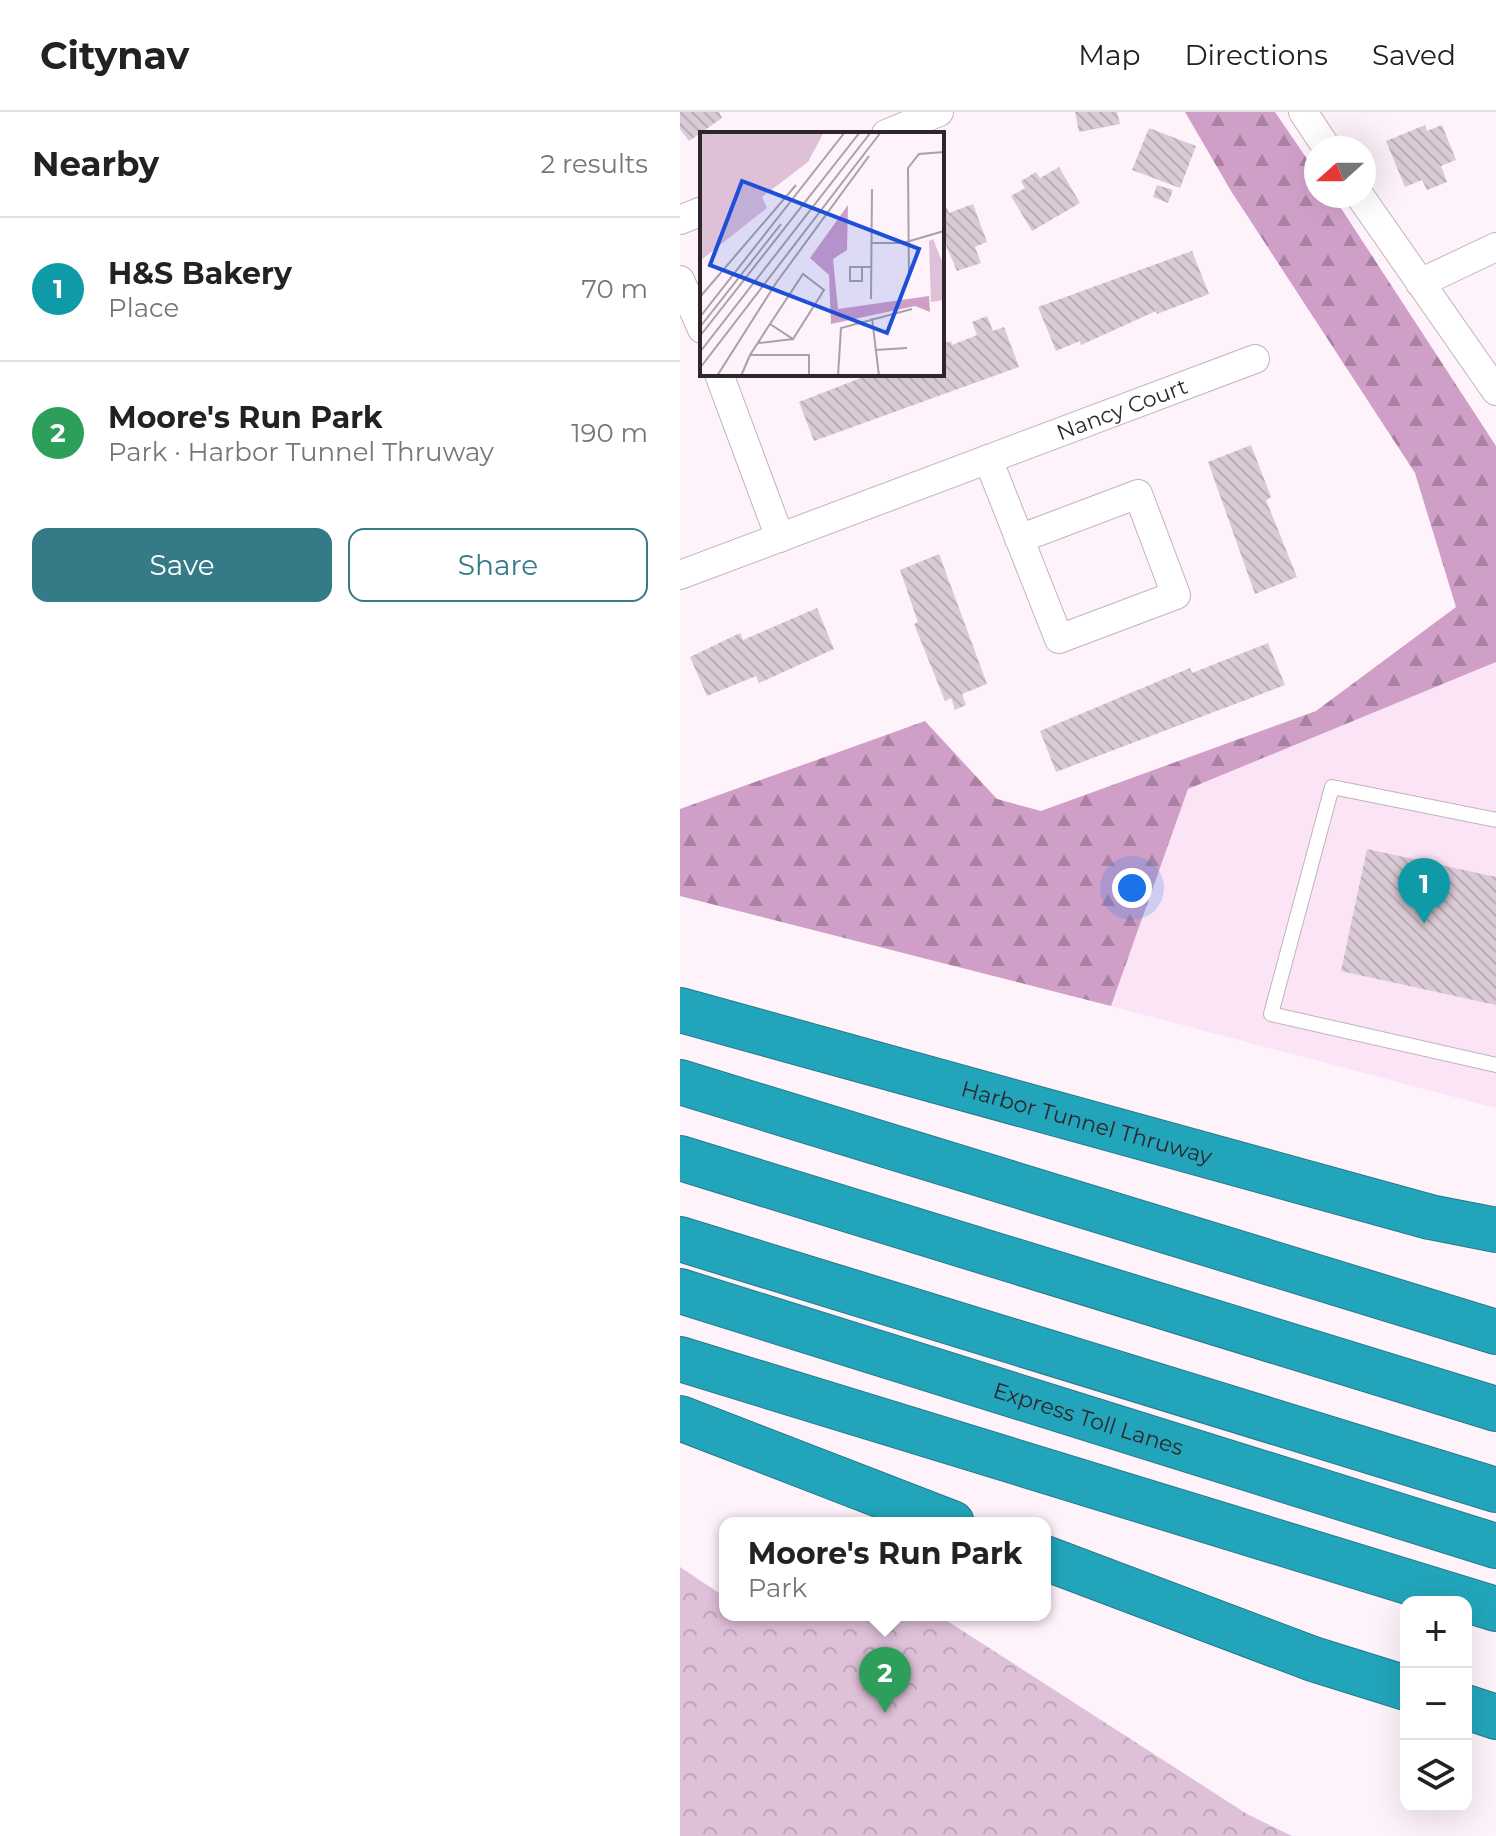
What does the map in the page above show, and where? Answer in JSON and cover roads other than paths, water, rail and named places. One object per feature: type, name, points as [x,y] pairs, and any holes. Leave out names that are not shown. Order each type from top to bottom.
[{"type":"highway","name":"Harbor Tunnel Thruway","points":[[680,1010],[1430,1217],[1496,1230]]},
{"type":"highway","points":[[680,1082],[1496,1332]]},
{"type":"highway","points":[[680,1158],[1496,1409]]},
{"type":"highway","points":[[680,1208],[1380,1438],[1496,1490]]},
{"type":"highway","points":[[680,1239],[1380,1438],[1496,1457]]},
{"type":"highway","name":"Express Toll Lanes","points":[[680,1291],[1496,1546]]},
{"type":"highway","points":[[680,1359],[1496,1609]]},
{"type":"highway","points":[[680,1418],[936,1517]]},
{"type":"highway","points":[[1051,1560],[1313,1659],[1400,1686]]},
{"type":"highway","points":[[1472,1709],[1496,1717]]},
{"type":"street","points":[[891,132],[939,112]]},
{"type":"street","points":[[1303,112],[1319,136]]},
{"type":"street","points":[[1368,208],[1496,391]]},
{"type":"street","points":[[680,220],[700,212]]},
{"type":"street","points":[[1420,283],[1496,247]]},
{"type":"street","points":[[680,280],[700,325]]},
{"type":"street","name":"Nancy Court","points":[[680,575],[1255,359]]},
{"type":"street","points":[[720,376],[780,538]]},
{"type":"street","points":[[988,459],[1019,539],[1059,639],[1176,595],[1138,494],[1019,539]]},
{"type":"lane","points":[[1496,820],[1332,787],[1271,1014],[1496,1065]]},
{"type":"place","name":"H&S Bakery","points":[[1424,924]]},
{"type":"place","name":"Moore's Run Park","points":[[885,1713]]}]
